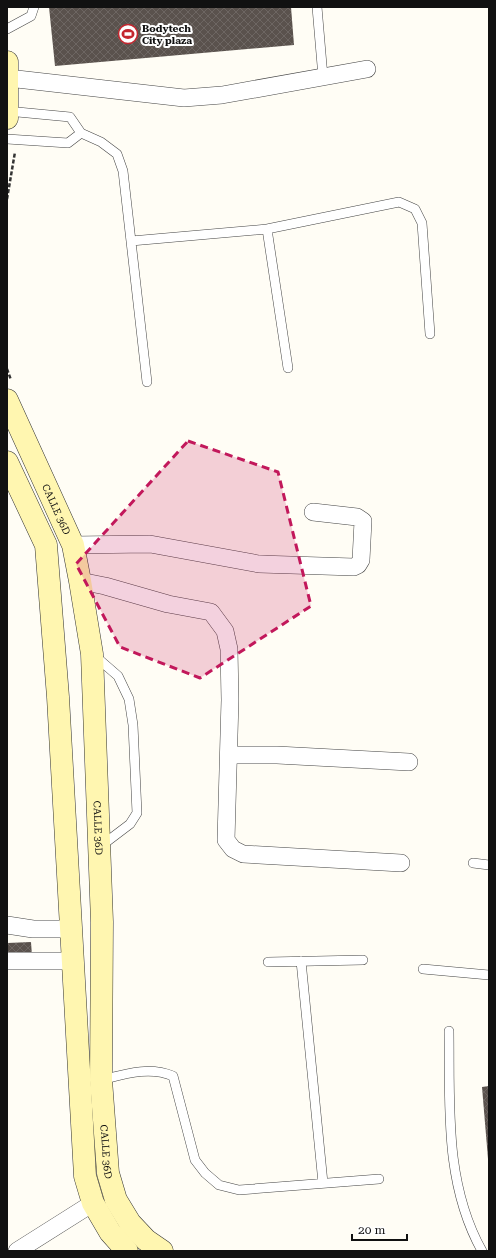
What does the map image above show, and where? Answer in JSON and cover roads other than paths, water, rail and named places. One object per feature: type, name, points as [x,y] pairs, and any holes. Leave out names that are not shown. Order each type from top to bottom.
[{"type":"main road","points":[[7,62],[7,118]]},
{"type":"main road","name":"CALLE 36D","points":[[7,400],[74,545],[92,654],[100,847],[102,966],[101,1080],[108,1173],[116,1200],[130,1223],[146,1240],[162,1251]]},
{"type":"main road","points":[[7,462],[46,544],[59,704],[85,1176],[93,1203],[110,1232],[127,1251]]},
{"type":"street","points":[[8,78],[184,98],[222,95],[367,69]]},
{"type":"street","points":[[74,545],[150,544],[259,564],[354,567],[358,565],[362,560],[363,521],[357,517],[313,512]]},
{"type":"street","points":[[80,581],[105,586],[168,604],[211,612],[224,631],[230,649],[229,755],[226,840],[233,850],[243,854],[401,863]]},
{"type":"street","points":[[229,755],[277,755],[409,762]]},
{"type":"street","points":[[7,924],[70,923]]},
{"type":"street","points":[[7,961],[72,961]]},
{"type":"street","points":[[17,1251],[93,1203]]},
{"type":"lane","points":[[7,29],[31,16],[34,7]]},
{"type":"lane","points":[[317,7],[323,77]]},
{"type":"lane","points":[[7,111],[70,117],[81,133],[101,142],[117,154],[123,171],[147,382]]},
{"type":"lane","points":[[7,139],[68,143],[81,133]]},
{"type":"lane","points":[[131,241],[267,229],[399,202],[415,209],[422,223],[430,334]]},
{"type":"lane","points":[[267,229],[288,368]]},
{"type":"lane","points":[[92,654],[118,676],[129,699],[132,725],[136,813],[130,824],[100,847]]},
{"type":"lane","points":[[473,863],[489,865]]},
{"type":"lane","points":[[268,962],[363,960]]},
{"type":"lane","points":[[301,961],[323,1183]]},
{"type":"lane","points":[[423,969],[489,975]]},
{"type":"lane","points":[[449,1031],[450,1143],[463,1206],[482,1251]]},
{"type":"lane","points":[[101,1080],[131,1072],[154,1070],[173,1076],[194,1160],[205,1174],[219,1184],[239,1190],[379,1179]]},
{"type":"place","name":"Bodytech City plaza","points":[[128,34]]}]
